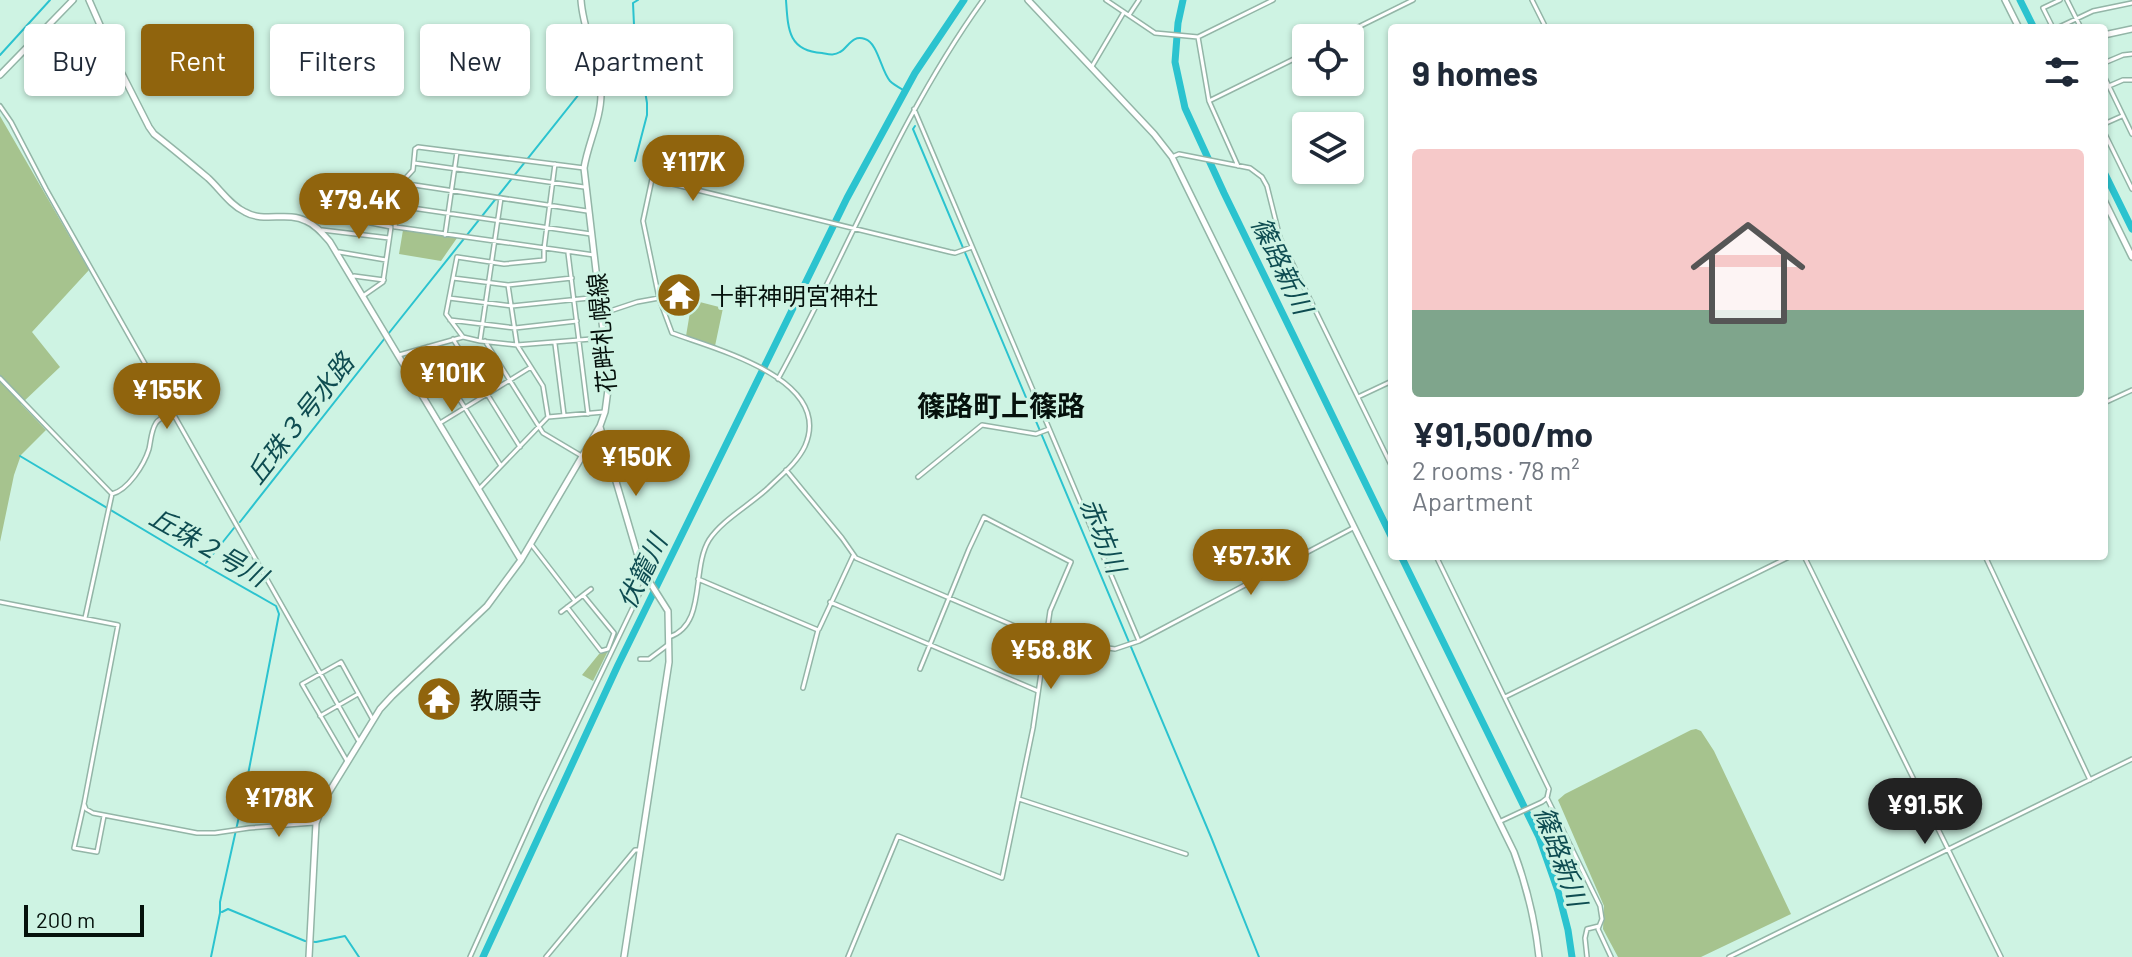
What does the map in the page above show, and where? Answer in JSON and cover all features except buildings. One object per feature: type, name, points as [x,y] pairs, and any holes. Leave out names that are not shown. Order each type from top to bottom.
[{"type":"street","points":[[0,75],[73,0]]},
{"type":"street","points":[[89,0],[124,78],[154,134],[247,214],[306,220],[337,254],[521,560]]},
{"type":"street","name":"花畔札幌線","points":[[309,957],[316,823],[326,797],[359,741],[392,696],[487,606],[521,560],[583,457],[605,412],[609,382],[584,168],[601,93],[581,0]]},
{"type":"street","points":[[776,378],[796,346],[851,228],[914,109],[983,0]]},
{"type":"street","points":[[1028,0],[1172,157],[1500,822],[1526,885],[1539,957]]},
{"type":"street","points":[[1129,15],[1139,0]]},
{"type":"street","points":[[1109,1],[1157,33],[1196,36],[1273,0]]},
{"type":"street","points":[[1364,24],[1413,0]]},
{"type":"street","points":[[1532,0],[1544,24]]},
{"type":"street","points":[[2005,0],[2017,24]]},
{"type":"street","points":[[2053,24],[2043,8],[2060,0]]},
{"type":"street","points":[[2067,0],[2079,24]]},
{"type":"street","points":[[2064,24],[2108,6],[2132,3]]},
{"type":"street","points":[[1091,68],[1124,12]]},
{"type":"street","points":[[2108,34],[2132,29]]},
{"type":"street","points":[[1196,36],[1209,101],[1236,165]]},
{"type":"street","points":[[2108,61],[2132,54]]},
{"type":"street","points":[[1209,101],[1292,60]]},
{"type":"street","points":[[2132,80],[2109,86],[2132,134]]},
{"type":"street","points":[[0,106],[359,741]]},
{"type":"street","points":[[914,109],[1137,642]]},
{"type":"street","points":[[2108,122],[2123,115]]},
{"type":"street","points":[[2108,140],[2132,189]]},
{"type":"street","points":[[584,168],[418,147],[415,149],[413,170],[366,222],[594,255]]},
{"type":"street","points":[[445,235],[457,152]]},
{"type":"street","points":[[1172,157],[1181,155],[1257,171],[1267,186],[1280,238],[1388,459]]},
{"type":"street","points":[[414,163],[585,188]]},
{"type":"street","points":[[463,337],[446,314],[457,257],[504,264],[544,260],[555,164]]},
{"type":"street","points":[[2126,176],[2132,173]]},
{"type":"street","points":[[640,659],[649,659],[690,622],[702,554],[713,535],[751,504],[796,460],[808,436],[807,414],[800,397],[789,386],[753,364],[672,333],[659,298],[643,221],[652,179],[950,252],[972,246]]},
{"type":"street","points":[[401,183],[588,211]]},
{"type":"street","points":[[363,296],[384,280],[401,183]]},
{"type":"street","points":[[498,198],[482,324],[483,341],[543,433],[583,457]]},
{"type":"street","points":[[398,206],[591,234]]},
{"type":"street","points":[[2108,207],[2130,247],[2132,257]]},
{"type":"street","points":[[320,232],[323,229],[389,238]]},
{"type":"street","points":[[568,253],[588,414]]},
{"type":"street","points":[[337,254],[386,260]]},
{"type":"street","points":[[352,278],[384,280]]},
{"type":"street","points":[[453,278],[508,285],[572,278]]},
{"type":"street","points":[[508,285],[517,345],[543,386],[548,417]]},
{"type":"street","points":[[449,298],[512,306],[599,297]]},
{"type":"street","points":[[601,314],[659,298]]},
{"type":"street","points":[[450,320],[515,328],[577,321]]},
{"type":"street","points":[[399,355],[463,337],[517,345],[604,338]]},
{"type":"street","points":[[453,339],[520,447]]},
{"type":"street","points":[[555,343],[564,415]]},
{"type":"street","points":[[427,347],[501,466]]},
{"type":"street","points":[[440,423],[531,367]]},
{"type":"street","points":[[0,378],[112,494]]},
{"type":"street","points":[[1358,397],[1388,383]]},
{"type":"street","points":[[2108,401],[2132,390]]},
{"type":"street","points":[[479,489],[548,417],[605,412]]},
{"type":"street","points":[[112,494],[125,487],[142,462],[155,424],[173,413]]},
{"type":"street","points":[[918,477],[982,425],[1037,434],[1048,429]]},
{"type":"street","points":[[600,426],[642,570],[668,611],[669,662],[624,957]]},
{"type":"street","points":[[786,470],[853,556],[1045,639],[1115,649],[1137,642],[1355,526]]},
{"type":"street","points":[[85,618],[112,494]]},
{"type":"street","points":[[848,957],[898,836],[1002,878],[1033,728],[1050,611],[1071,562],[984,517],[920,669]]},
{"type":"street","points":[[531,544],[575,601]]},
{"type":"street","points":[[803,688],[818,630],[853,556]]},
{"type":"street","points":[[1438,560],[1547,783],[1547,798],[1600,906],[1602,919],[1598,929],[1611,957]]},
{"type":"street","points":[[1505,697],[1783,560]]},
{"type":"street","points":[[1806,560],[2001,957]]},
{"type":"street","points":[[1987,560],[2090,780]]},
{"type":"street","points":[[698,579],[818,630]]},
{"type":"street","points":[[470,957],[540,801],[648,580]]},
{"type":"street","points":[[561,612],[591,589]]},
{"type":"street","points":[[567,607],[601,651],[608,649],[614,633],[583,595]]},
{"type":"street","points":[[0,602],[118,625],[74,848],[97,852],[104,815]]},
{"type":"street","points":[[830,602],[1038,691]]},
{"type":"street","points":[[347,762],[302,684],[341,662],[373,720]]},
{"type":"street","points":[[320,716],[358,694]]},
{"type":"street","points":[[1729,957],[2132,759]]},
{"type":"street","points":[[1500,822],[1547,798]]},
{"type":"street","points":[[1018,799],[1186,854]]},
{"type":"street","points":[[84,804],[93,813],[197,833],[316,823]]},
{"type":"street","points":[[546,957],[635,850],[640,850]]},
{"type":"street","points":[[1587,957],[1587,929],[1599,926]]},
{"type":"green space","points":[[0,116],[89,270],[32,332],[60,367],[21,404],[46,430],[21,455],[0,542]]},
{"type":"green space","points":[[403,230],[457,238],[441,261],[399,254]]},
{"type":"green space","points":[[692,300],[723,308],[715,346],[686,336]]},
{"type":"green space","points":[[608,651],[593,681],[582,675],[599,654]]},
{"type":"green space","points":[[1696,729],[1701,731],[1714,751],[1791,914],[1701,957],[1618,957],[1603,929],[1604,906],[1558,800]]},
{"type":"waterway","points":[[0,55],[50,0]]},
{"type":"waterway","name":"赤坊川","points":[[635,161],[647,115],[634,25],[633,3],[638,0]]},
{"type":"waterway","name":"赤坊川","points":[[786,0],[789,29],[802,48],[833,54],[857,38],[865,39],[876,51],[890,81],[905,91]]},
{"type":"waterway","name":"伏籠川","points":[[483,957],[618,665],[847,198],[915,73],[964,0]]},
{"type":"waterway","name":"篠路新川","points":[[1183,0],[1175,62],[1185,108],[1388,530]]},
{"type":"waterway","points":[[2020,0],[2032,24]]},
{"type":"waterway","points":[[389,333],[578,96]]},
{"type":"waterway","name":"赤坊川","points":[[915,126],[913,129],[1259,957]]},
{"type":"waterway","points":[[2108,180],[2132,229]]},
{"type":"waterway","name":"丘珠３号水路","points":[[240,522],[385,338]]},
{"type":"waterway","name":"丘珠２号川","points":[[20,456],[276,606],[279,614],[211,957]]},
{"type":"waterway","name":"丘珠３号水路","points":[[206,563],[234,528]]},
{"type":"waterway","name":"篠路新川","points":[[1403,560],[1539,837],[1558,891],[1572,957]]},
{"type":"waterway","points":[[222,912],[228,909],[305,941],[345,936],[359,957]]},
{"type":"place","name":"十軒神明宮神社","points":[[679,295]]},
{"type":"place","name":"教願寺","points":[[439,699]]},
{"type":"district","name":"篠路町上篠路","points":[[1001,405]]}]
